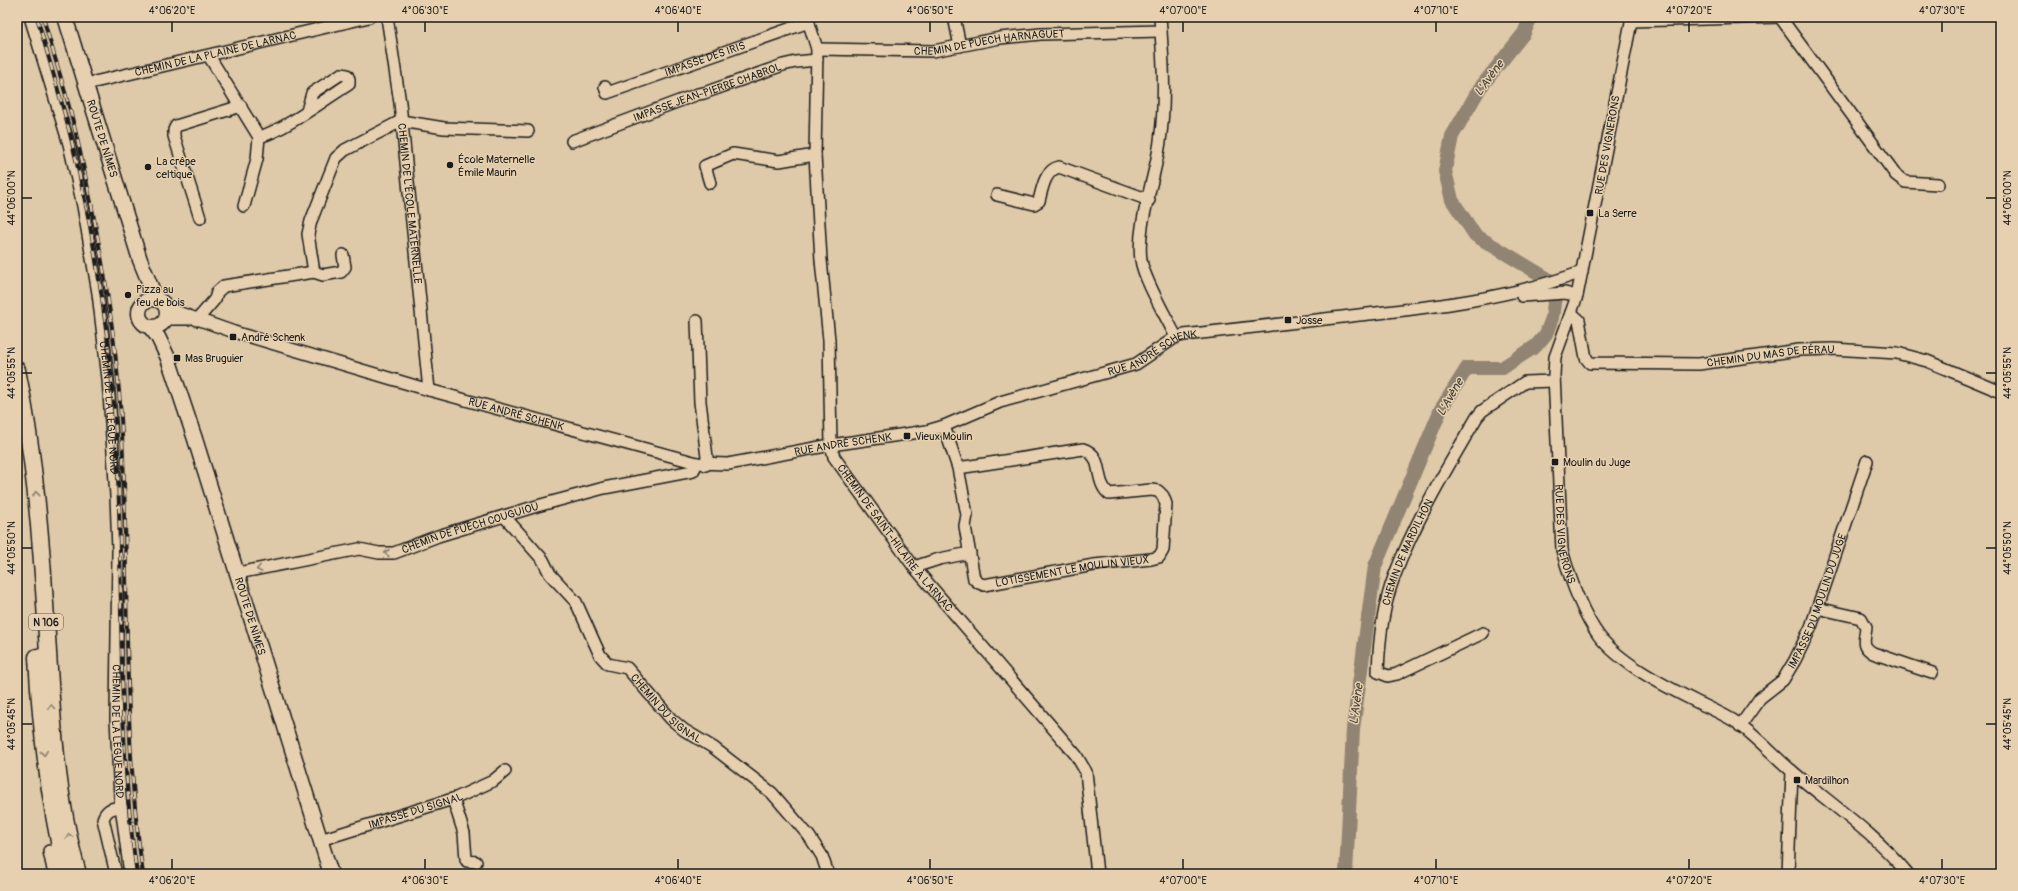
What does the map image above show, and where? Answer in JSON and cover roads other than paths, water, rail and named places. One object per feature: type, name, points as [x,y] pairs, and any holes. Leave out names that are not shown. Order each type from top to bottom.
[{"type":"highway","name":"N 106","points":[[17,370],[25,414],[37,506],[56,757],[66,823],[78,874]]},
{"type":"highway","name":"N 106","points":[[17,435],[30,547],[44,760],[55,827],[66,874]]},
{"type":"main road","name":"ROUTE DE NÎMES","points":[[65,17],[140,260],[159,310],[168,358],[238,573],[331,874]]},
{"type":"main road","name":"ROUTE DE NÎMES","points":[[159,310],[140,306],[138,316],[141,322],[150,327],[158,337],[168,358]]},
{"type":"main road","points":[[150,327],[160,326],[159,310]]},
{"type":"street","name":"CHEMIN DE LA LÈGUE NORD","points":[[30,17],[69,144],[83,206],[99,301],[112,423],[117,519],[118,632],[116,719],[121,807],[130,874]]},
{"type":"street","name":"CHEMIN DE LA PLAINE DE LARNAC","points":[[86,84],[210,56],[369,17]]},
{"type":"street","name":"CHEMIN DE L'ÉCOLE MATERNELLE","points":[[387,17],[402,121],[429,390]]},
{"type":"street","points":[[954,17],[960,46]]},
{"type":"street","points":[[1160,17],[1164,105],[1160,142],[1142,231],[1141,260],[1145,272],[1176,337]]},
{"type":"street","points":[[1631,19],[1781,17],[1896,175],[1905,182],[1938,184]]},
{"type":"street","name":"CHEMIN DE SAINT-HILAIRE À LARNAC","points":[[808,19],[817,54],[815,155],[821,260],[829,340],[831,445],[834,457],[914,567],[1076,755],[1086,772],[1097,874]]},
{"type":"street","name":"IMPASSE DES IRIS","points":[[605,87],[607,93],[808,19]]},
{"type":"street","name":"RUE DES VIGNERONS","points":[[1631,19],[1577,296],[1555,357],[1554,381],[1562,550],[1569,576],[1589,618],[1599,635],[1608,646],[1647,675],[1694,701],[1717,711],[1740,726],[1871,836],[1908,874]]},
{"type":"street","name":"CHEMIN DE PUECH HARNAGUET","points":[[817,54],[933,51],[1000,38],[1041,34],[1161,31]]},
{"type":"street","name":"IMPASSE JEAN-PIERRE CHABROL","points":[[572,141],[601,135],[698,94],[817,54]]},
{"type":"street","points":[[210,56],[259,137],[257,159],[244,206]]},
{"type":"street","points":[[200,218],[174,136],[174,130],[176,126],[241,106]]},
{"type":"street","points":[[259,137],[268,135],[307,111]]},
{"type":"street","points":[[314,272],[308,234],[310,221],[339,155],[402,121],[444,128],[528,131]]},
{"type":"street","points":[[710,183],[705,166],[733,154],[779,161],[815,155]]},
{"type":"street","points":[[997,195],[1034,204],[1039,201],[1044,184],[1049,174],[1054,168],[1059,167],[1149,200]]},
{"type":"street","points":[[197,320],[215,299],[217,292],[224,286],[314,272],[323,275],[341,272],[345,270],[344,256]]},
{"type":"street","name":"RUE ANDRÉ SCHENK","points":[[1539,291],[1582,272]]},
{"type":"street","name":"RUE ANDRÉ SCHENK","points":[[159,310],[197,320],[429,390],[702,464],[728,464],[831,445],[927,431],[944,426],[1000,402],[1136,364],[1176,337],[1414,309],[1539,291],[1564,293],[1577,296]]},
{"type":"street","name":"CHEMIN DU MAS DE PÉRAU","points":[[1571,313],[1579,320],[1586,358],[1590,363],[1698,364],[1799,350],[1833,349],[1889,353],[1927,361],[2001,392]]},
{"type":"street","points":[[697,321],[700,402],[707,457],[702,464]]},
{"type":"street","name":"CHEMIN DE MARDILHON","points":[[1482,632],[1397,674],[1388,676],[1378,672],[1383,625],[1394,577],[1423,516],[1477,417],[1482,411],[1525,382],[1554,381]]},
{"type":"street","name":"LOTISSEMENT LE MOULIN VIEUX","points":[[944,426],[958,468],[967,515],[965,526],[974,579],[978,583],[984,585],[1094,566],[1159,557],[1163,550],[1166,504],[1163,496],[1158,491],[1151,490],[1109,494],[1103,489],[1095,456],[1090,451],[1083,449],[958,468]]},
{"type":"street","name":"IMPASSE DU MOULIN DU JUGE","points":[[1740,726],[1760,698],[1783,680],[1795,660],[1811,627],[1868,461]]},
{"type":"street","name":"CHEMIN DE PUECH COUGUIOU","points":[[238,573],[359,549],[379,553],[394,553],[438,536],[504,516],[604,488],[693,471],[702,464]]},
{"type":"street","name":"CHEMIN DU SIGNAL","points":[[504,516],[543,560],[550,574],[576,602],[600,655],[608,664],[626,668],[671,719],[684,730],[714,748],[772,793],[809,836],[822,856],[828,874]]},
{"type":"street","points":[[914,567],[939,559],[970,553]]},
{"type":"street","points":[[1817,608],[1861,618],[1866,627],[1865,648],[1873,653],[1932,673]]},
{"type":"street","name":"IMPASSE DU SIGNAL","points":[[320,840],[453,799],[493,781],[505,771]]},
{"type":"street","points":[[1788,874],[1792,771]]},
{"type":"street","points":[[453,799],[464,833],[466,858],[467,860],[476,862]]},
{"type":"street","points":[[116,874],[103,820],[105,814],[111,809],[121,807]]},
{"type":"street","points":[[49,851],[54,874]]},
{"type":"waterway","name":"L'Avène","points":[[1346,874],[1353,729],[1375,566],[1441,409],[1467,368],[1502,368],[1536,346],[1546,334],[1552,318],[1555,296],[1548,279],[1475,235],[1452,200],[1445,171],[1452,136],[1480,88],[1524,33],[1531,17]]},
{"type":"railway","points":[[37,17],[79,171],[94,246],[110,360],[119,490],[123,710],[130,819],[137,874]]},
{"type":"railway","points":[[43,17],[69,105],[84,171],[106,284],[116,359],[122,435],[129,710],[136,819],[143,874]]},
{"type":"place","name":"École Maternelle Émile Maurin","points":[[450,165]]},
{"type":"place","name":"La crêpe celtique","points":[[148,167]]},
{"type":"place","name":"La Serre","points":[[1590,213]]},
{"type":"place","name":"Pizza au feu de bois","points":[[128,295]]},
{"type":"place","name":"Josse","points":[[1288,320]]},
{"type":"place","name":"André Schenk","points":[[233,337]]},
{"type":"place","name":"Mas Bruguier","points":[[177,358]]},
{"type":"place","name":"Vieux Moulin","points":[[907,436]]},
{"type":"place","name":"Moulin du Juge","points":[[1555,462]]},
{"type":"place","name":"Mardilhon","points":[[1797,780]]}]
